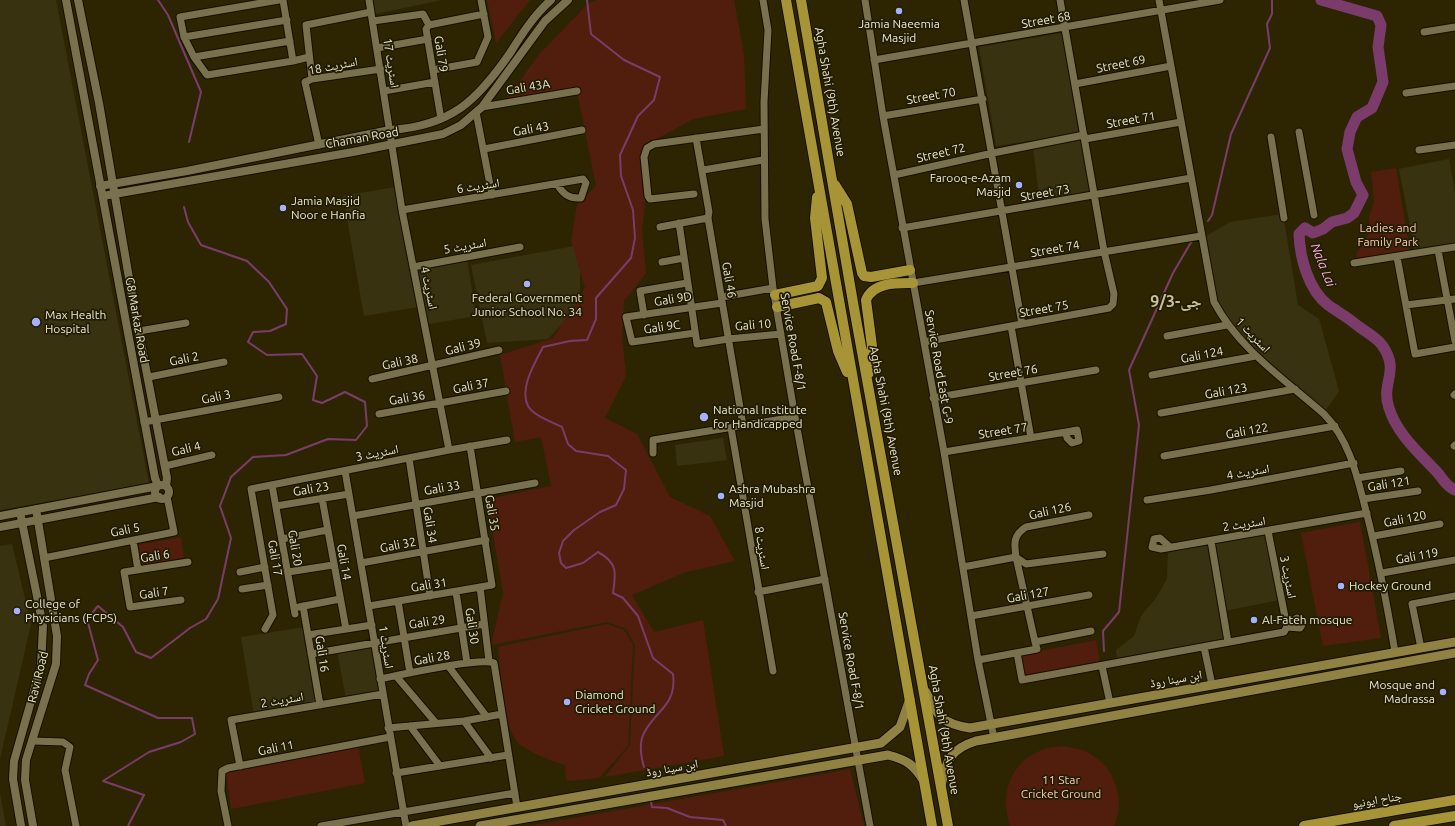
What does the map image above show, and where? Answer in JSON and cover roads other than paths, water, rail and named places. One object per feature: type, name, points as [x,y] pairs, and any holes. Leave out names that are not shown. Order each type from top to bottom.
[{"type":"main road","points":[[786,0],[932,826]]},
{"type":"main road","name":"Agha Shahi (9th) Avenue","points":[[801,0],[868,385],[948,826]]},
{"type":"main road","points":[[833,182],[847,204],[862,273],[864,276],[871,277],[910,270]]},
{"type":"main road","points":[[774,292],[818,286],[821,283],[822,278],[815,218],[818,184]]},
{"type":"main road","points":[[868,385],[872,346],[866,300],[872,290],[881,286],[896,283],[913,283]]},
{"type":"main road","points":[[777,307],[819,298],[826,302],[838,351],[854,389]]},
{"type":"main road","points":[[867,457],[871,451],[875,450],[881,456]]},
{"type":"main road","name":"ابن سینا روڈ","points":[[922,684],[933,708],[941,719],[955,726],[970,728],[1455,642]]},
{"type":"main road","name":"ابن سینا روڈ","points":[[940,786],[946,763],[954,753],[964,745],[994,738],[1455,653]]},
{"type":"main road","name":"ابن سینا روڈ","points":[[412,826],[881,743],[896,732],[905,717],[910,698]]},
{"type":"main road","name":"ابن سینا روڈ","points":[[480,826],[888,756],[898,758],[915,767],[925,782]]},
{"type":"main road","name":"جناح ایونیو","points":[[1304,826],[1455,800]]},
{"type":"main road","points":[[1394,826],[1455,816]]},
{"type":"street","name":"G8 Markaz Road","points":[[66,0],[144,422],[162,486]]},
{"type":"street","name":"G8 Markaz Road","points":[[78,0],[114,184],[131,287],[165,466],[167,480],[162,486]]},
{"type":"street","points":[[279,0],[180,17],[184,37],[194,57],[207,75],[294,61],[309,57]]},
{"type":"street","points":[[284,0],[294,61]]},
{"type":"street","name":"اسٹریٹ 17","points":[[369,0],[390,130]]},
{"type":"street","points":[[433,70],[477,62],[488,37],[481,0]]},
{"type":"street","name":"Chaman Road","points":[[100,186],[319,145],[390,130],[421,126],[441,119],[462,109],[480,93],[495,74],[525,29],[540,10],[551,0]]},
{"type":"street","name":"Chaman Road","points":[[103,196],[444,134],[461,125],[482,106],[545,21],[568,0]]},
{"type":"street","name":"Service Road F-8/1","points":[[763,0],[768,30],[764,102],[763,160],[765,219],[774,292],[795,417],[870,826]]},
{"type":"street","name":"Service Road East G-9","points":[[865,0],[902,228],[944,452],[978,660],[994,738]]},
{"type":"street","points":[[964,0],[974,43],[1022,324]]},
{"type":"street","name":"Street 75","points":[[924,342],[1109,308],[1115,300],[1104,251],[1060,0]]},
{"type":"street","name":"اسٹریٹ 1","points":[[1159,0],[1214,302],[1227,325],[1238,339],[1324,414],[1335,426],[1348,448],[1354,464],[1374,536],[1382,573],[1395,652]]},
{"type":"street","name":"Street 68","points":[[874,60],[1220,0]]},
{"type":"street","points":[[312,79],[306,25],[371,12]]},
{"type":"street","points":[[373,21],[423,14],[428,25]]},
{"type":"street","name":"Gali 79","points":[[441,119],[426,29],[428,25],[484,14]]},
{"type":"street","points":[[184,37],[287,20]]},
{"type":"street","points":[[1424,32],[1455,27]]},
{"type":"street","points":[[377,48],[428,39]]},
{"type":"street","points":[[194,57],[290,41]]},
{"type":"street","name":"Street 69","points":[[1075,84],[1171,66]]},
{"type":"street","points":[[78,71],[91,68]]},
{"type":"street","name":"اسٹریٹ 18","points":[[319,145],[305,85],[307,80],[380,69]]},
{"type":"street","points":[[384,91],[435,82]]},
{"type":"street","points":[[1406,94],[1455,86]]},
{"type":"street","name":"Gali 43A","points":[[482,106],[577,91]]},
{"type":"street","name":"Street 70","points":[[883,116],[983,99]]},
{"type":"street","points":[[476,112],[492,195]]},
{"type":"street","name":"Street 71","points":[[993,153],[1181,122]]},
{"type":"street","points":[[694,194],[650,198],[648,196],[644,157],[647,148],[654,144],[764,129]]},
{"type":"street","name":"اسٹریٹ 4","points":[[390,130],[402,210],[448,450]]},
{"type":"street","name":"Gali 43","points":[[484,149],[582,130]]},
{"type":"street","points":[[1299,132],[1314,215]]},
{"type":"street","points":[[1271,137],[1284,218]]},
{"type":"street","name":"Gali 46","points":[[696,138],[703,170],[709,212],[708,218],[743,425]]},
{"type":"street","points":[[1419,150],[1455,145]]},
{"type":"street","name":"Street 72","points":[[894,175],[993,153]]},
{"type":"street","points":[[703,170],[763,160]]},
{"type":"street","name":"Street 73","points":[[902,228],[1094,196],[1191,178]]},
{"type":"street","name":"اسٹریٹ 6","points":[[402,210],[557,184]]},
{"type":"street","points":[[660,227],[708,218]]},
{"type":"street","points":[[679,223],[695,333]]},
{"type":"street","name":"Street 74","points":[[913,283],[1201,236]]},
{"type":"street","name":"اسٹریٹ 5","points":[[413,267],[520,247]]},
{"type":"street","points":[[1354,263],[1455,247]]},
{"type":"street","points":[[1438,250],[1451,299],[1455,341]]},
{"type":"street","points":[[1397,257],[1414,352],[1416,354],[1455,347]]},
{"type":"street","points":[[662,262],[684,258]]},
{"type":"street","points":[[644,315],[640,291],[687,283]]},
{"type":"street","points":[[119,289],[131,287]]},
{"type":"street","name":"Gali 9D","points":[[632,342],[626,317],[774,292]]},
{"type":"street","points":[[1406,305],[1451,299]]},
{"type":"street","points":[[139,331],[186,323]]},
{"type":"street","points":[[1167,336],[1227,325]]},
{"type":"street","points":[[1011,326],[1031,438]]},
{"type":"street","name":"Gali 10","points":[[695,333],[697,344],[728,339],[781,334]]},
{"type":"street","name":"Gali 9C","points":[[632,342],[695,333]]},
{"type":"street","name":"Gali 39","points":[[432,366],[499,350]]},
{"type":"street","name":"Gali 124","points":[[1152,375],[1256,356]]},
{"type":"street","name":"Gali 2","points":[[148,375],[224,362]]},
{"type":"street","name":"Gali 38","points":[[372,379],[432,366]]},
{"type":"street","name":"Street 76","points":[[933,398],[1096,370]]},
{"type":"street","points":[[135,375],[148,375]]},
{"type":"street","name":"Gali 123","points":[[1161,413],[1295,389]]},
{"type":"street","name":"Gali 37","points":[[440,403],[506,391]]},
{"type":"street","name":"Gali 3","points":[[144,422],[279,397]]},
{"type":"street","name":"Gali 36","points":[[379,414],[440,403]]},
{"type":"street","points":[[653,453],[653,440],[795,417]]},
{"type":"street","name":"Gali 122","points":[[1164,456],[1335,426]]},
{"type":"street","name":"اسٹریٹ 8","points":[[731,428],[758,592],[773,671]]},
{"type":"street","name":"Street 77","points":[[944,452],[1066,432]]},
{"type":"street","name":"اسٹریٹ 3","points":[[251,489],[448,450],[507,440]]},
{"type":"street","name":"Gali 35","points":[[470,446],[492,585]]},
{"type":"street","name":"Gali 4","points":[[165,466],[212,455]]},
{"type":"street","name":"Gali 34","points":[[409,458],[430,596]]},
{"type":"street","name":"اسٹریٹ 4","points":[[1147,500],[1354,464]]},
{"type":"street","name":"اسٹریٹ 1","points":[[345,471],[406,826]]},
{"type":"street","points":[[1357,478],[1401,471]]},
{"type":"street","name":"Gali 33","points":[[353,516],[535,483]]},
{"type":"street","name":"Gali 20","points":[[272,485],[294,611],[303,606]]},
{"type":"street","points":[[162,486],[155,492],[163,497]]},
{"type":"street","points":[[0,516],[162,486],[169,490],[163,497],[0,527]]},
{"type":"street","name":"Gali 17","points":[[251,489],[273,616],[265,629]]},
{"type":"street","name":"Gali 121","points":[[1363,499],[1418,491]]},
{"type":"street","name":"Gali 23","points":[[276,506],[349,494]]},
{"type":"street","name":"Gali 5","points":[[44,558],[174,532],[163,497]]},
{"type":"street","name":"Gali 14","points":[[322,498],[333,565],[346,629]]},
{"type":"street","name":"Ravi Road","points":[[32,826],[25,780],[26,760],[50,687],[57,651],[57,636],[36,509]]},
{"type":"street","name":"Ravi Road","points":[[20,512],[43,626],[41,666],[14,761],[12,779],[21,826]]},
{"type":"street","name":"اسٹریٹ 2","points":[[1170,547],[1160,538],[1154,539],[1152,542],[1152,547],[1161,549],[1367,513]]},
{"type":"street","name":"Gali 126","points":[[1035,642],[1016,557],[1014,543],[1016,536],[1026,527],[1089,514]]},
{"type":"street","name":"Gali 120","points":[[1374,536],[1440,524]]},
{"type":"street","points":[[282,539],[327,530]]},
{"type":"street","name":"اسٹریٹ 3","points":[[1228,642],[1284,632],[1287,627],[1268,531]]},
{"type":"street","points":[[133,540],[138,570]]},
{"type":"street","name":"Gali 32","points":[[361,563],[486,540]]},
{"type":"street","points":[[1017,653],[1022,680],[1228,642],[1211,541]]},
{"type":"street","points":[[963,567],[1016,557],[1026,564],[1103,554]]},
{"type":"street","name":"Gali 119","points":[[1382,573],[1455,560]]},
{"type":"street","name":"Gali 6","points":[[130,607],[124,572],[188,562]]},
{"type":"street","points":[[288,572],[333,565]]},
{"type":"street","points":[[240,572],[265,567]]},
{"type":"street","points":[[758,592],[825,579]]},
{"type":"street","points":[[242,589],[268,585]]},
{"type":"street","name":"Gali 31","points":[[369,606],[492,585]]},
{"type":"street","points":[[480,587],[489,661],[494,663],[517,807]]},
{"type":"street","name":"Gali 30","points":[[456,592],[467,663]]},
{"type":"street","name":"Gali 127","points":[[971,616],[1090,595]]},
{"type":"street","points":[[1421,648],[1412,604],[1455,596]]},
{"type":"street","points":[[303,606],[340,599]]},
{"type":"street","name":"Gali 7","points":[[130,607],[181,600]]},
{"type":"street","points":[[398,601],[410,673]]},
{"type":"street","name":"Gali 16","points":[[303,606],[320,705]]},
{"type":"street","name":"Gali 29","points":[[311,654],[484,624]]},
{"type":"street","points":[[308,635],[372,625]]},
{"type":"street","points":[[978,660],[1037,649],[1035,642],[1091,631]]},
{"type":"street","points":[[1204,647],[1212,685]]},
{"type":"street","name":"Gali 28","points":[[380,678],[467,663],[489,661]]},
{"type":"street","points":[[1102,666],[1110,703]]},
{"type":"street","points":[[449,667],[487,716]]},
{"type":"street","points":[[396,676],[436,723]]},
{"type":"street","name":"اسٹریٹ 2","points":[[240,766],[231,720],[383,694]]},
{"type":"street","points":[[388,728],[464,721],[502,714]]},
{"type":"street","points":[[464,721],[490,758]]},
{"type":"street","points":[[410,726],[440,766]]},
{"type":"street","name":"Gali 11","points":[[228,826],[221,791],[222,771],[228,768],[390,737]]},
{"type":"street","points":[[32,741],[63,742],[70,747],[65,770],[76,826]]},
{"type":"street","points":[[396,773],[508,755]]},
{"type":"street","points":[[321,826],[515,793]]},
{"type":"waterway","points":[[158,0],[168,15],[201,92],[189,142]]},
{"type":"waterway","points":[[587,0],[591,34],[624,60],[660,77],[654,100],[638,116],[620,155],[621,176],[633,210],[635,238],[631,258],[596,298],[596,319],[587,340],[570,341],[543,347],[532,368],[525,391],[528,406],[531,410],[562,427],[568,444],[576,451],[608,456],[626,470],[624,489],[616,505],[600,512],[574,530],[563,541],[559,553],[561,563],[566,568],[583,563],[598,552],[609,560],[615,574],[613,593],[623,598],[638,616],[653,658],[673,674],[672,693],[669,700],[649,725],[642,737],[641,750],[644,767]]},
{"type":"waterway","points":[[1208,221],[1212,215],[1231,134],[1270,48],[1267,24],[1272,14],[1272,0]]},
{"type":"waterway","name":"Nala Lai","points":[[1321,0],[1377,16],[1381,25],[1378,47],[1383,82],[1372,108],[1357,117],[1350,132],[1347,149],[1356,182],[1363,195],[1354,213],[1347,218],[1332,222],[1323,229],[1313,233],[1305,228],[1299,234],[1303,263],[1310,282],[1321,298],[1328,305],[1380,342],[1390,363],[1387,399],[1392,417],[1408,441],[1446,483],[1455,490]]},
{"type":"waterway","points":[[128,826],[144,795],[103,781],[149,752],[181,742],[195,734],[192,718],[158,718],[85,685],[89,674],[98,660],[87,619],[98,606],[123,627],[136,652],[151,658],[190,628],[206,619],[218,599],[231,538],[220,506],[231,477],[253,457],[286,455],[328,439],[356,440],[367,426],[365,402],[345,392],[322,403],[313,400],[317,376],[302,354],[267,355],[248,342],[253,332],[270,331],[286,324],[287,309],[269,282],[247,261],[201,245],[188,222],[184,207]]},
{"type":"waterway","points":[[1104,651],[1103,631],[1119,612],[1139,425],[1129,370],[1173,273],[1193,239]]},
{"type":"waterway","points":[[651,802],[652,807],[667,808],[690,817],[723,820],[726,826]]},
{"type":"place","name":"Jamia Naeemia Masjid","points":[[899,11]]},
{"type":"place","name":"Farooq-e-Azam Masjid","points":[[1019,185]]},
{"type":"place","name":"Jamia Masjid Noor e Hanfia","points":[[283,208]]},
{"type":"place","name":"Federal Government Junior School No. 34","points":[[527,284]]},
{"type":"place","name":"Max Health Hospital","points":[[36,322]]},
{"type":"place","name":"National Institute for Handicapped","points":[[704,417]]},
{"type":"place","name":"Ashra Mubashra Masjid","points":[[721,496]]},
{"type":"place","name":"Hockey Ground","points":[[1341,586]]},
{"type":"place","name":"College of Physicians (FCPS)","points":[[17,611]]},
{"type":"place","name":"Al-Fateh mosque","points":[[1254,620]]},
{"type":"place","name":"Mosque and Madrassa","points":[[1443,692]]},
{"type":"place","name":"Diamond Cricket Ground","points":[[567,702]]},
{"type":"district","name":"جی-9/3","points":[[1176,302]]},
{"type":"park label","name":"Ladies and Family Park","points":[[1388,235]]},
{"type":"park label","name":"11 Star Cricket Ground","points":[[1061,787]]}]
